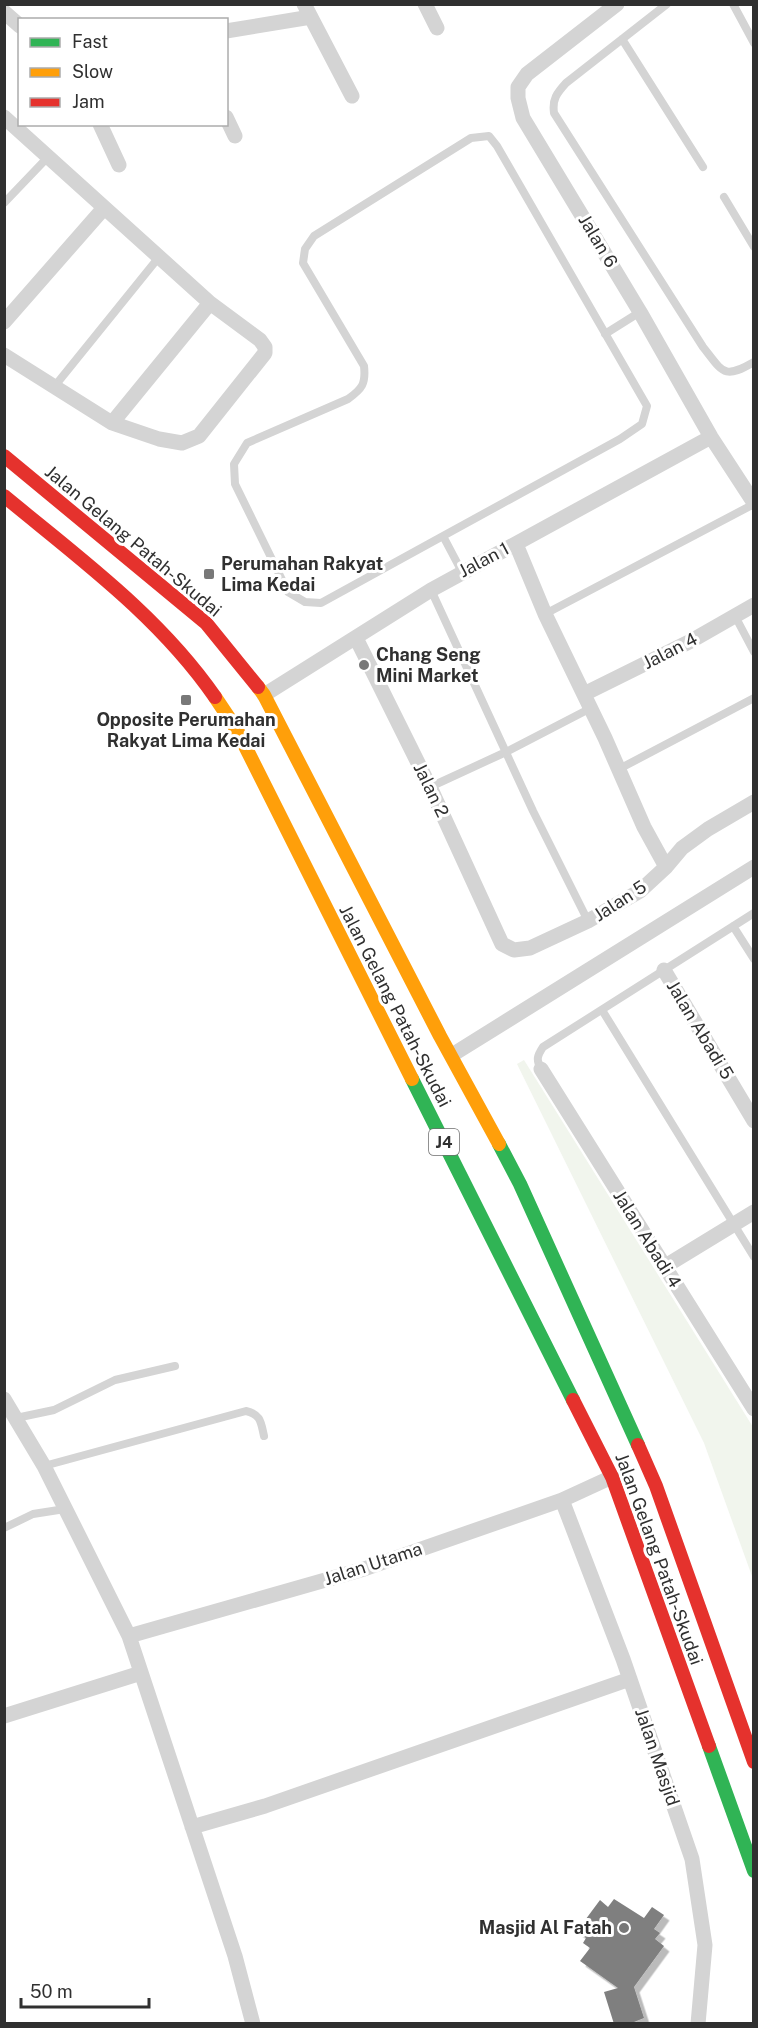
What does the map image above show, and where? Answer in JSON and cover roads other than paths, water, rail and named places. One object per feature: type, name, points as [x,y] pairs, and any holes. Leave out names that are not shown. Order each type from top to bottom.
[{"type":"main road","name":"Jalan Gelang Patah-Skudai","points":[[4,456],[206,623],[264,695],[440,1036],[520,1184],[656,1486],[753,1762]]},
{"type":"main road","name":"Jalan Gelang Patah-Skudai","points":[[4,496],[153,622],[209,687],[237,730],[612,1477],[753,1871]]},
{"type":"street","points":[[425,4],[437,28]]},
{"type":"street","name":"Jalan 6","points":[[617,4],[527,74],[518,87],[523,118],[640,312],[711,437],[749,484],[753,503]]},
{"type":"street","points":[[228,31],[308,11],[352,96]]},
{"type":"street","points":[[4,12],[18,24]]},
{"type":"street","points":[[4,117],[210,303],[260,340],[265,347],[265,353],[199,436],[182,444],[159,439],[112,423],[4,355]]},
{"type":"street","points":[[228,121],[235,136]]},
{"type":"street","points":[[100,126],[118,165]]},
{"type":"street","points":[[4,322],[104,208]]},
{"type":"street","points":[[112,423],[210,303]]},
{"type":"street","name":"Jalan 1","points":[[264,695],[462,572],[711,437]]},
{"type":"street","points":[[516,543],[545,614],[591,708],[644,827],[666,867]]},
{"type":"street","name":"Jalan 4","points":[[584,694],[691,641],[753,605]]},
{"type":"street","name":"Jalan 2","points":[[356,638],[430,787],[502,944]]},
{"type":"street","name":"Jalan 5","points":[[502,944],[514,950],[530,948],[588,921],[640,891],[666,867],[682,848],[708,829],[753,802]]},
{"type":"street","points":[[452,1055],[753,867]]},
{"type":"street","name":"Jalan Abadi 5","points":[[664,970],[753,1121]]},
{"type":"street","name":"Jalan Abadi 4","points":[[541,1069],[753,1409]]},
{"type":"street","points":[[664,1267],[753,1212]]},
{"type":"street","points":[[4,1400],[44,1466],[129,1636],[235,1956],[253,2024]]},
{"type":"street","name":"Jalan Utama","points":[[129,1636],[364,1569],[561,1500],[612,1477]]},
{"type":"street","name":"Jalan Masjid","points":[[561,1500],[630,1679],[692,1859],[705,1945],[698,2024]]},
{"type":"street","points":[[4,1716],[141,1673]]},
{"type":"street","points":[[192,1827],[265,1806],[630,1679]]},
{"type":"lane","points":[[667,4],[566,83],[556,94],[552,103],[554,113],[703,347],[719,367],[730,373],[753,362]]},
{"type":"lane","points":[[732,4],[753,43]]},
{"type":"lane","points":[[622,39],[704,167]]},
{"type":"lane","points":[[489,136],[497,146],[647,406],[642,424],[443,536],[321,603],[305,602],[288,591],[235,484],[234,464],[247,443],[348,399],[362,389],[365,378],[364,366],[303,263],[305,249],[314,236],[471,138],[489,136]]},
{"type":"lane","points":[[4,203],[48,157]]},
{"type":"lane","points":[[723,198],[753,246]]},
{"type":"lane","points":[[54,387],[159,257]]},
{"type":"lane","points":[[605,334],[640,312]]},
{"type":"lane","points":[[545,614],[753,503]]},
{"type":"lane","points":[[443,536],[462,572]]},
{"type":"lane","points":[[431,590],[588,921]]},
{"type":"lane","points":[[735,616],[753,652]]},
{"type":"lane","points":[[619,769],[753,698]]},
{"type":"lane","points":[[430,787],[506,752],[591,708]]},
{"type":"lane","points":[[541,1069],[537,1062],[537,1055],[543,1047],[753,913]]},
{"type":"lane","points":[[733,926],[753,959]]},
{"type":"lane","points":[[602,1010],[753,1257]]},
{"type":"lane","points":[[16,1418],[54,1410],[115,1380],[175,1366]]},
{"type":"lane","points":[[44,1466],[246,1412],[259,1417],[264,1436]]},
{"type":"lane","points":[[4,1528],[33,1514],[65,1509]]},
{"type":"place","name":"Perumahan Rakyat Lima Kedai","points":[[209,574]]},
{"type":"place","name":"Chang Seng Mini Market","points":[[364,665]]},
{"type":"place","name":"Opposite Perumahan Rakyat Lima Kedai","points":[[186,700]]},
{"type":"place","name":"Masjid Al Fatah","points":[[624,1928]]}]
